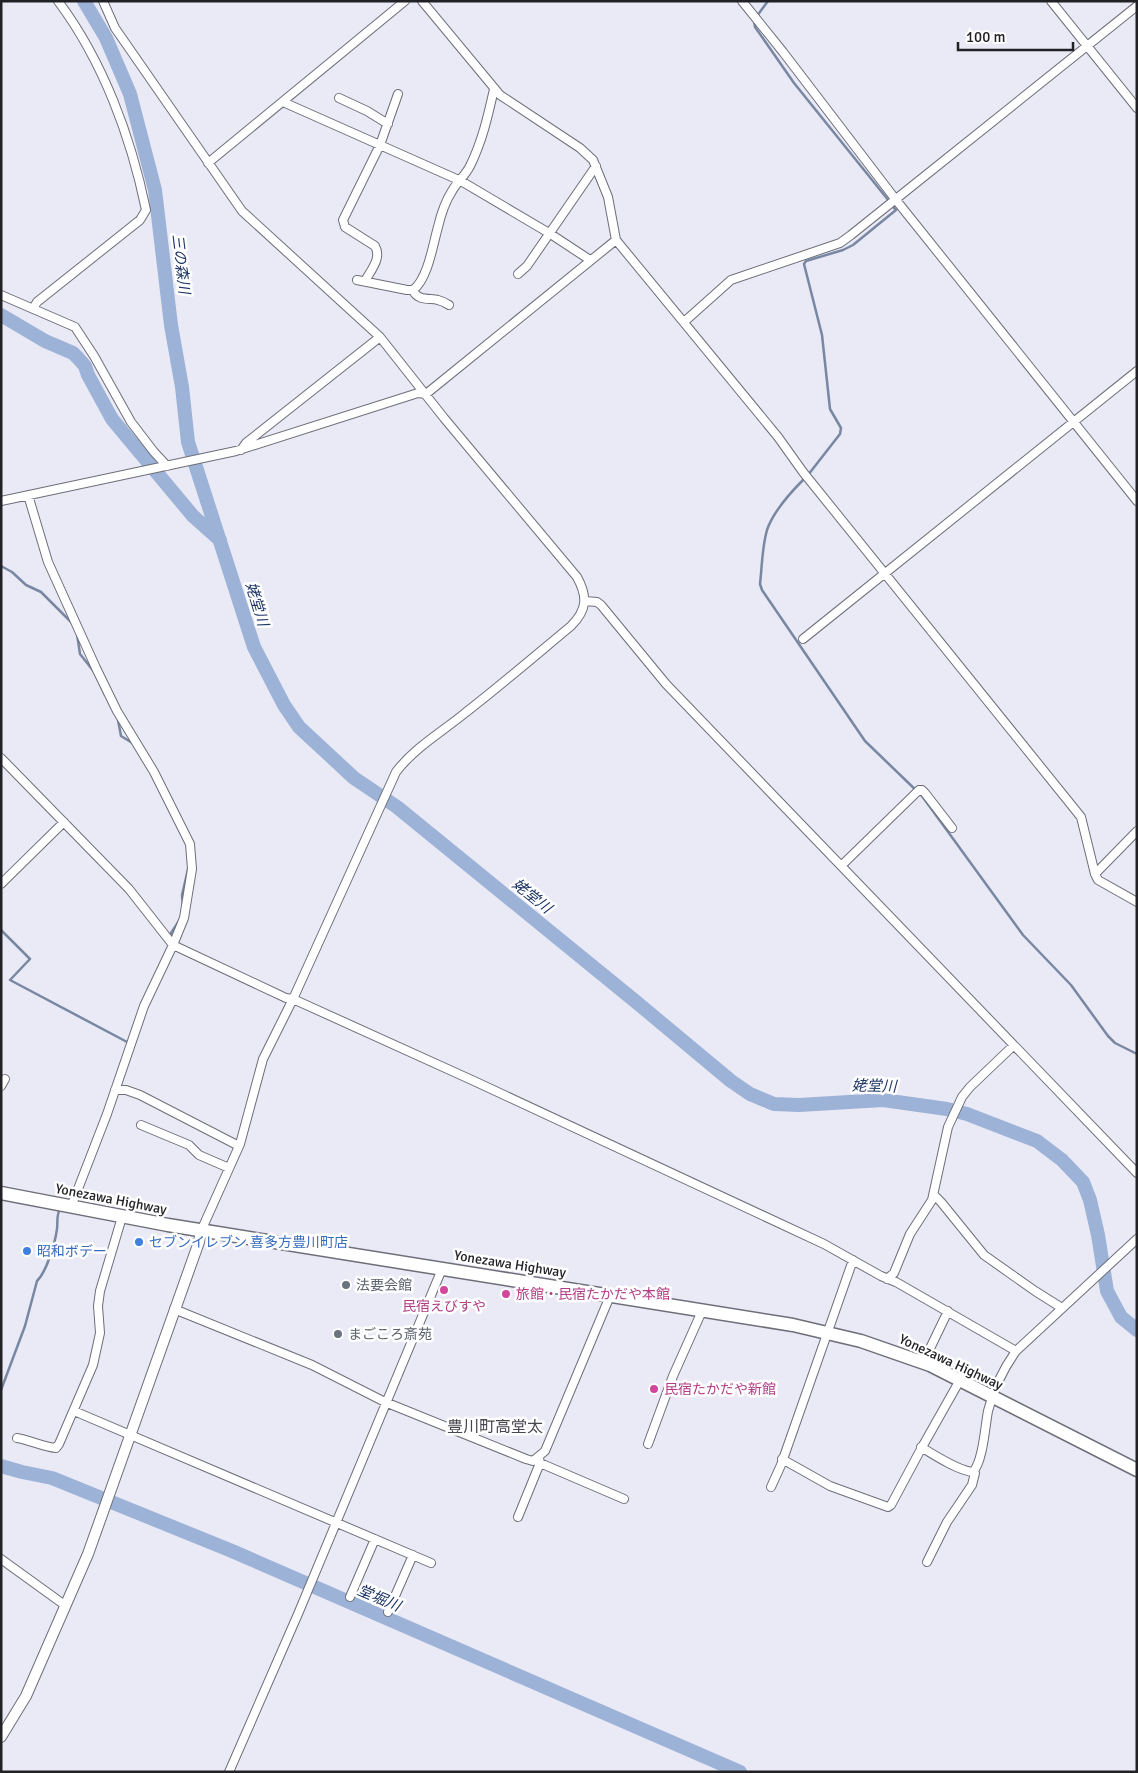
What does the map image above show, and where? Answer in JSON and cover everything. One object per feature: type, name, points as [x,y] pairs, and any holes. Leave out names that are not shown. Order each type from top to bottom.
[{"type":"highway","name":"Yonezawa Highway","points":[[1,1194],[122,1217],[793,1325],[826,1332],[861,1341],[923,1363],[1137,1470]]},
{"type":"street","points":[[33,309],[37,302],[140,220],[146,210],[134,161],[112,98],[74,23],[58,1]]},
{"type":"street","points":[[1,1737],[5,1723],[26,1696],[66,1606],[107,1503],[201,1230],[239,1146],[263,1059],[293,999],[391,782],[404,762],[571,626],[581,614],[584,601],[582,586],[577,578],[380,337],[242,211],[116,28],[103,1]]},
{"type":"street","points":[[208,163],[406,1]]},
{"type":"street","points":[[422,1],[500,95],[580,148],[593,160],[608,197],[616,240],[778,437],[803,472],[1080,817],[1098,880],[1137,902]]},
{"type":"street","points":[[742,1],[896,200],[1137,501]]},
{"type":"street","points":[[1051,1],[1137,108]]},
{"type":"street","points":[[684,322],[731,280],[840,243],[1137,6]]},
{"type":"street","points":[[413,290],[420,284],[446,201],[461,181],[472,160],[487,122],[494,89]]},
{"type":"street","points":[[398,94],[380,145],[343,220],[345,227],[377,249],[377,258],[361,280],[413,290]]},
{"type":"street","points":[[339,98],[367,111],[388,124]]},
{"type":"street","points":[[283,102],[461,181],[549,233],[590,260]]},
{"type":"street","points":[[518,274],[527,266],[596,166]]},
{"type":"street","points":[[1,501],[241,450],[418,393],[426,394],[616,240]]},
{"type":"street","points":[[413,290],[414,294],[423,299],[438,300],[450,305]]},
{"type":"street","points":[[1,295],[75,327],[94,356],[131,422],[165,466]]},
{"type":"street","points":[[241,450],[246,443],[380,337]]},
{"type":"street","points":[[803,639],[1137,371]]},
{"type":"street","points":[[28,495],[48,562],[117,711],[154,772],[190,844],[192,869],[186,910],[173,945],[144,1006],[115,1090],[71,1206]]},
{"type":"street","points":[[584,601],[597,602],[601,605],[666,684],[1137,1173]]},
{"type":"street","points":[[1,758],[129,890],[173,945],[286,998],[293,999],[509,1097],[824,1244],[896,1282],[1016,1351]]},
{"type":"street","points":[[841,866],[919,790],[925,793],[952,828]]},
{"type":"street","points":[[1,884],[64,822]]},
{"type":"street","points":[[1095,874],[1137,831]]},
{"type":"street","points":[[887,1278],[894,1273],[910,1234],[932,1200],[950,1123],[962,1097],[1013,1046]]},
{"type":"street","points":[[115,1090],[126,1090],[140,1095],[239,1146]]},
{"type":"street","points":[[140,1125],[189,1145],[199,1155],[229,1168]]},
{"type":"street","points":[[934,1195],[984,1255],[1035,1292],[1062,1308]]},
{"type":"street","points":[[17,1438],[27,1439],[56,1448],[60,1444],[93,1365],[100,1333],[98,1306],[100,1291],[122,1217]]},
{"type":"street","points":[[927,1562],[947,1522],[972,1484],[973,1472],[978,1463],[993,1397],[1016,1351],[1137,1238]]},
{"type":"street","points":[[771,1487],[853,1260]]},
{"type":"street","points":[[229,1772],[298,1614],[442,1268]]},
{"type":"street","points":[[518,1517],[539,1460],[545,1451],[610,1296]]},
{"type":"street","points":[[174,1309],[312,1365],[385,1402],[526,1460],[539,1460],[624,1499]]},
{"type":"street","points":[[648,1444],[673,1376],[702,1311]]},
{"type":"street","points":[[923,1363],[948,1311]]},
{"type":"street","points":[[782,1460],[830,1486],[888,1507],[891,1505],[921,1447],[960,1380]]},
{"type":"street","points":[[74,1412],[431,1563]]},
{"type":"street","points":[[921,1447],[969,1472],[973,1472]]},
{"type":"street","points":[[350,1597],[375,1539]]},
{"type":"street","points":[[388,1612],[413,1555]]},
{"type":"street","points":[[1,1559],[66,1606]]},
{"type":"waterway","name":"姥堂川","points":[[84,1],[106,38],[130,94],[155,190],[171,325],[182,387],[188,442],[254,647],[284,705],[299,727],[354,778],[397,807],[731,1081],[750,1094],[774,1104],[799,1105],[883,1100],[947,1109],[967,1114],[1037,1141],[1062,1160],[1083,1182],[1090,1200],[1098,1235],[1107,1291],[1121,1317],[1137,1330]]},
{"type":"waterway","points":[[757,16],[768,1]]},
{"type":"waterway","points":[[754,21],[755,27],[794,83],[889,201]]},
{"type":"waterway","points":[[808,475],[840,434],[841,428],[830,409],[822,335],[804,264],[806,261],[843,250],[853,245],[896,210],[894,208]]},
{"type":"waterway","name":"姥堂川","points":[[1,315],[45,341],[73,353],[78,358],[85,366],[112,419],[193,516],[220,540]]},
{"type":"waterway","points":[[804,479],[778,509],[767,530],[760,584],[762,590],[865,741],[922,796],[1023,935],[1071,985],[1108,1036],[1115,1043],[1137,1054]]},
{"type":"waterway","points":[[1,566],[12,572],[26,585],[41,592],[73,624]]},
{"type":"waterway","points":[[77,634],[80,654],[95,673]]},
{"type":"waterway","points":[[100,684],[105,695]]},
{"type":"waterway","points":[[118,720],[121,736],[134,744]]},
{"type":"waterway","points":[[183,909],[182,895],[189,865]]},
{"type":"waterway","points":[[170,938],[179,921]]},
{"type":"waterway","points":[[1,930],[30,959],[10,980],[129,1043]]},
{"type":"waterway","points":[[1,1390],[25,1326],[37,1281],[44,1271],[50,1256],[60,1209]]},
{"type":"waterway","name":"堂堀川","points":[[1,1466],[52,1478],[232,1551],[740,1772]]},
{"type":"place","name":"セブンイレブン 喜多方豊川町店","points":[[139,1242]]},
{"type":"place","name":"昭和ボデー","points":[[27,1251]]},
{"type":"place","name":"法要会館","points":[[346,1285]]},
{"type":"place","name":"民宿えびすや","points":[[444,1290]]},
{"type":"place","name":"旅館・民宿たかだや本館","points":[[506,1294]]},
{"type":"place","name":"まごころ斎苑","points":[[338,1334]]},
{"type":"place","name":"民宿たかだや新館","points":[[654,1389]]},
{"type":"district","name":"豊川町高堂太","points":[[495,1427]]},
{"type":"water label","name":"三の森川","points":[[181,264]]}]
